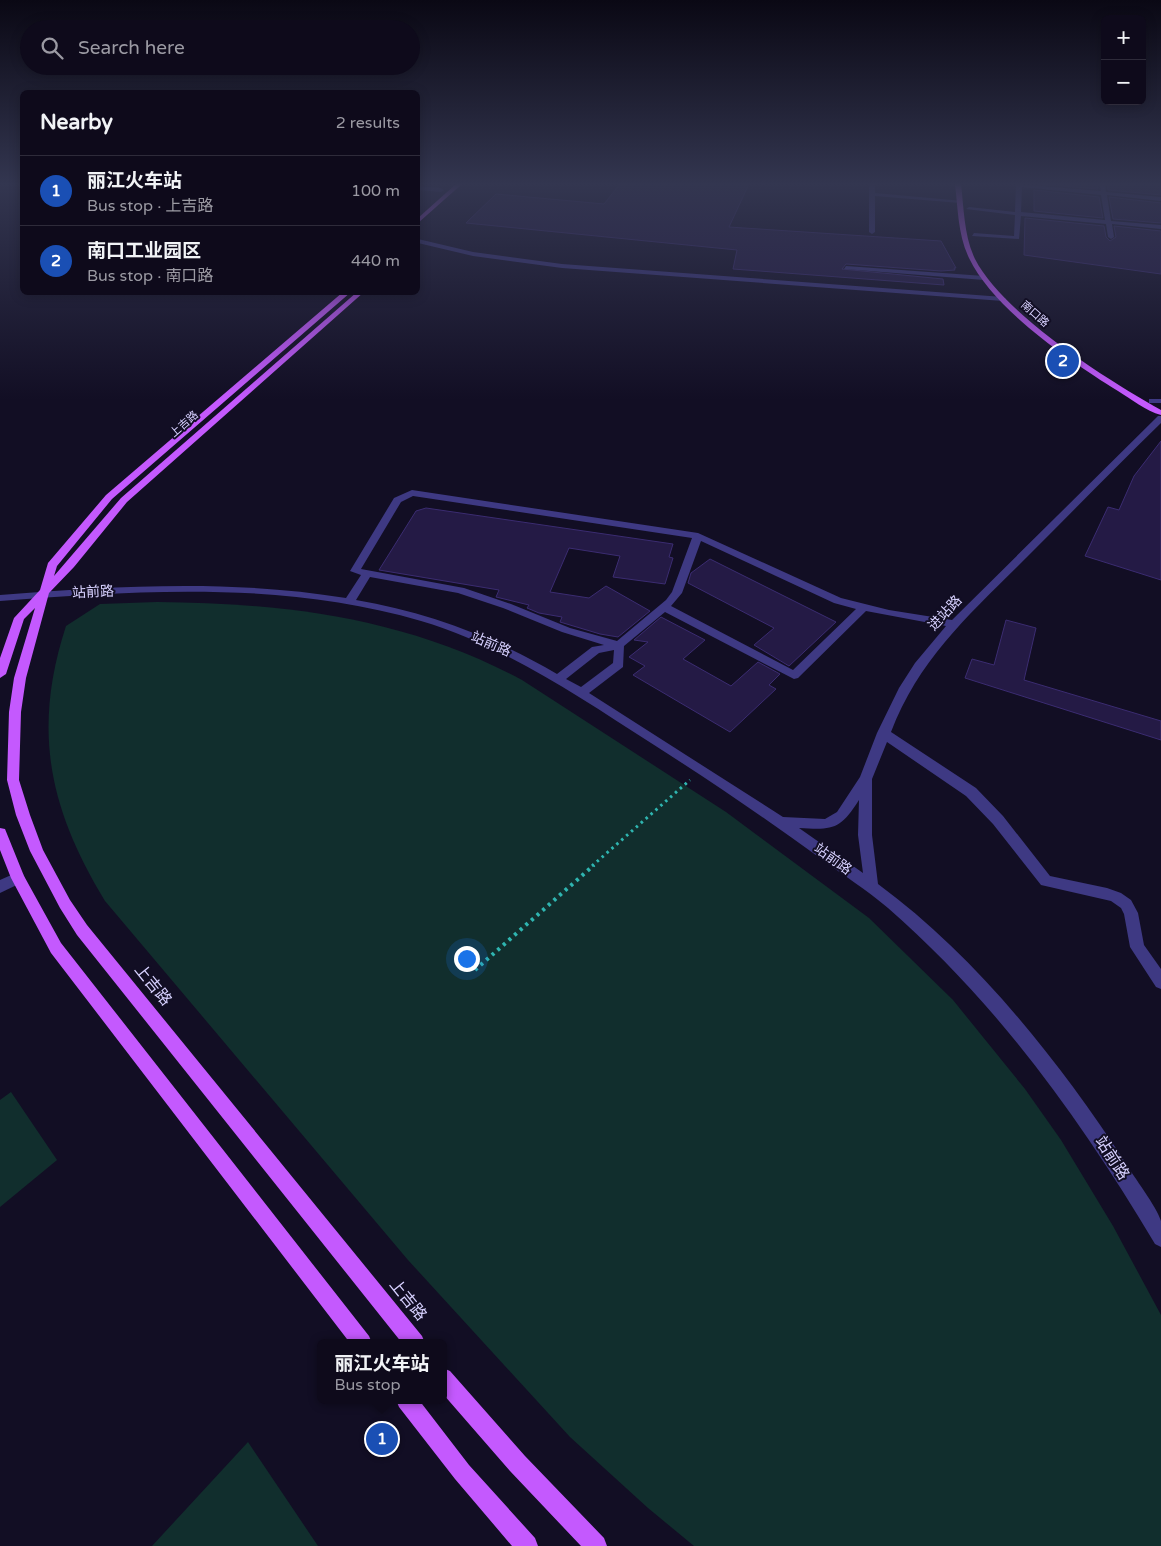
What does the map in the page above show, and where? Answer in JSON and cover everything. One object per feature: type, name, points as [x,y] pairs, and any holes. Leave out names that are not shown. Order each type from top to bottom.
[{"type":"main road","name":"南口路","points":[[972,256],[984,278],[1003,298],[1078,362],[1161,413]]},
{"type":"main road","name":"南口路","points":[[981,256],[986,267],[1003,289],[1048,329],[1087,361],[1161,406]]},
{"type":"main road","name":"上吉路","points":[[345,295],[108,498],[52,565],[20,678],[13,746],[14,780],[23,816],[37,851],[65,904],[82,930],[412,1339]]},
{"type":"main road","name":"上吉路","points":[[0,674],[19,618],[44,594],[124,500],[358,295]]},
{"type":"main road","points":[[0,833],[18,878],[56,948],[359,1339]]},
{"type":"main road","points":[[447,1383],[489,1434],[545,1496],[596,1546]]},
{"type":"main road","points":[[409,1404],[462,1472],[527,1546]]},
{"type":"street","points":[[489,256],[562,266],[1003,298]]},
{"type":"street","points":[[846,268],[984,278]]},
{"type":"street","points":[[1152,401],[1161,401]]},
{"type":"street","name":"进站路","points":[[781,822],[826,824],[842,816],[866,780],[890,716],[919,666],[954,624],[1161,418]]},
{"type":"street","points":[[619,645],[566,630],[507,606],[460,590],[355,570],[397,500],[412,493],[698,536],[838,601],[863,608],[954,624]]},
{"type":"street","points":[[558,678],[596,650],[619,645],[664,607],[677,593],[698,536]]},
{"type":"street","points":[[349,602],[367,573]]},
{"type":"street","name":"站前路","points":[[0,598],[44,594],[204,588],[285,593],[349,602],[422,618],[452,628],[510,652],[558,678],[702,769],[781,822],[872,888],[918,926],[948,954],[1016,1028],[1092,1128],[1161,1238]]},
{"type":"street","points":[[664,607],[794,676],[863,608]]},
{"type":"street","points":[[581,693],[619,664],[619,645]]},
{"type":"street","points":[[883,734],[971,792],[998,820],[1046,881],[1106,894],[1116,897],[1126,904],[1131,913],[1137,947],[1161,982]]},
{"type":"street","name":"站前路","points":[[866,780],[865,835],[872,888]]},
{"type":"street","points":[[0,887],[18,878]]},
{"type":"path","points":[[475,970],[702,769]]},
{"type":"green space","points":[[157,602],[253,606],[345,618],[390,628],[478,659],[522,680],[726,812],[869,918],[953,1000],[1025,1089],[1061,1140],[1113,1226],[1161,1315],[1161,1546],[694,1546],[648,1508],[570,1437],[408,1260],[105,901],[86,867],[70,834],[59,801],[52,768],[49,734],[50,700],[56,664],[66,626],[100,604]]},
{"type":"green space","points":[[11,1092],[57,1160],[0,1207],[0,1100]]},
{"type":"green space","points":[[248,1442],[318,1546],[152,1546]]},
{"type":"building","points":[[736,256],[949,256],[956,268],[954,268],[955,270],[941,271],[846,264],[842,269],[943,279],[944,285],[733,269]]},
{"type":"building","points":[[1032,256],[1161,256],[1161,274]]},
{"type":"building","points":[[1161,441],[1161,580],[1085,556],[1108,507],[1119,510],[1134,476]]},
{"type":"building","points":[[426,508],[673,544],[669,557],[673,558],[665,584],[613,577],[620,556],[569,548],[550,592],[589,598],[606,586],[650,611],[618,637],[600,634],[560,622],[562,617],[539,613],[527,608],[529,605],[496,597],[499,590],[379,570],[416,511]]},
{"type":"building","points":[[710,559],[836,622],[789,666],[754,645],[774,628],[688,583],[691,573]]},
{"type":"building","points":[[661,617],[705,640],[683,659],[731,686],[758,662],[780,674],[769,685],[776,689],[730,732],[633,675],[645,666],[629,657],[648,642],[634,640]]},
{"type":"building","points":[[1006,620],[1036,628],[1024,680],[1161,721],[1161,740],[965,678],[972,659],[994,665]]},
{"type":"place","name":"南口工业园区","points":[[1063,361]]},
{"type":"place","name":"丽江火车站","points":[[382,1439]]}]
